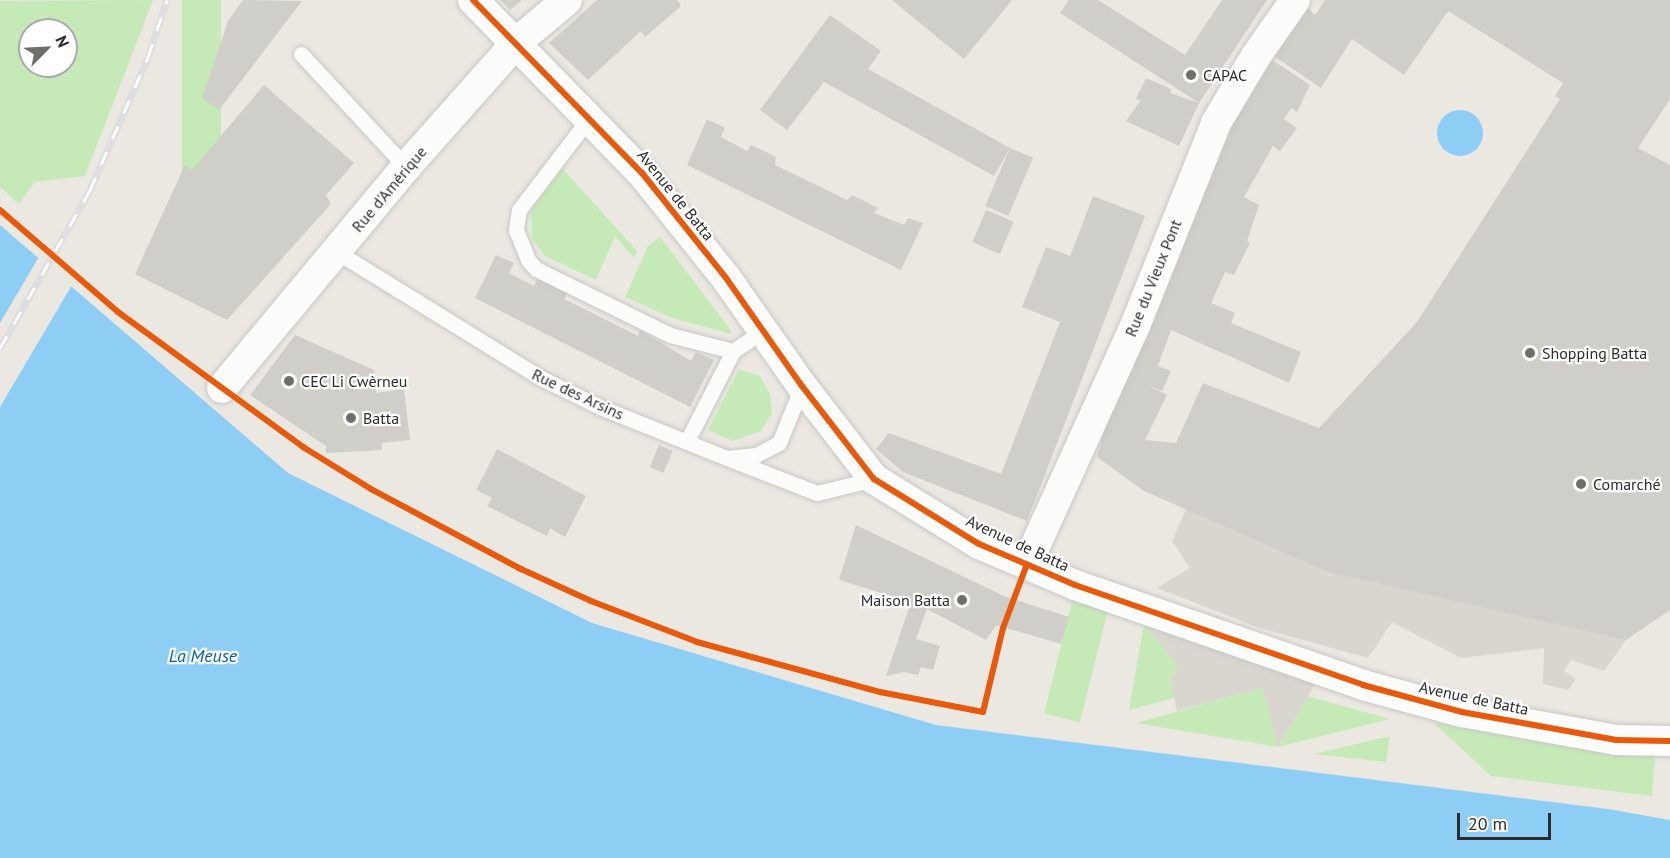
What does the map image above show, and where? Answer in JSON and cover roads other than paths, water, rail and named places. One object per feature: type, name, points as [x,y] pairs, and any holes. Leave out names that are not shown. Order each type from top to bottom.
[{"type":"street","name":"Avenue de Batta","points":[[473,0],[590,117],[656,191],[874,479],[979,544],[1247,647],[1462,712],[1616,740],[1670,741]]},
{"type":"street","name":"Rue d'Amérique","points":[[222,388],[406,167],[517,42],[567,0]]},
{"type":"street","name":"Rue du Vieux Pont","points":[[1027,564],[1135,327],[1216,123],[1256,56],[1295,0]]},
{"type":"lane","points":[[301,54],[406,167]]},
{"type":"lane","points":[[590,117],[519,210],[516,230],[528,260],[536,269],[670,335],[733,351]]},
{"type":"lane","name":"Rue des Arsins","points":[[337,252],[541,378],[600,407],[688,439],[727,458],[817,493],[874,479]]},
{"type":"lane","points":[[688,439],[733,351],[763,331]]},
{"type":"lane","points":[[727,458],[756,455],[779,443],[802,386]]},
{"type":"water","points":[[1460,110],[1476,117],[1483,133],[1476,149],[1460,156],[1444,149],[1437,133],[1444,117]]},
{"type":"water","name":"La Meuse","points":[[0,225],[288,473],[592,623],[936,725],[1608,809],[1670,820],[1670,858],[0,858]]},
{"type":"railway","points":[[0,348],[90,190],[148,57],[167,0]]},
{"type":"place","name":"CAPAC","points":[[1191,75]]},
{"type":"place","name":"Shopping Batta","points":[[1530,353]]},
{"type":"place","name":"CEC Li Cwèrneu","points":[[289,381]]},
{"type":"place","name":"Batta","points":[[351,418]]},
{"type":"place","name":"Comarché","points":[[1581,484]]},
{"type":"place","name":"Maison Batta","points":[[962,600]]}]
